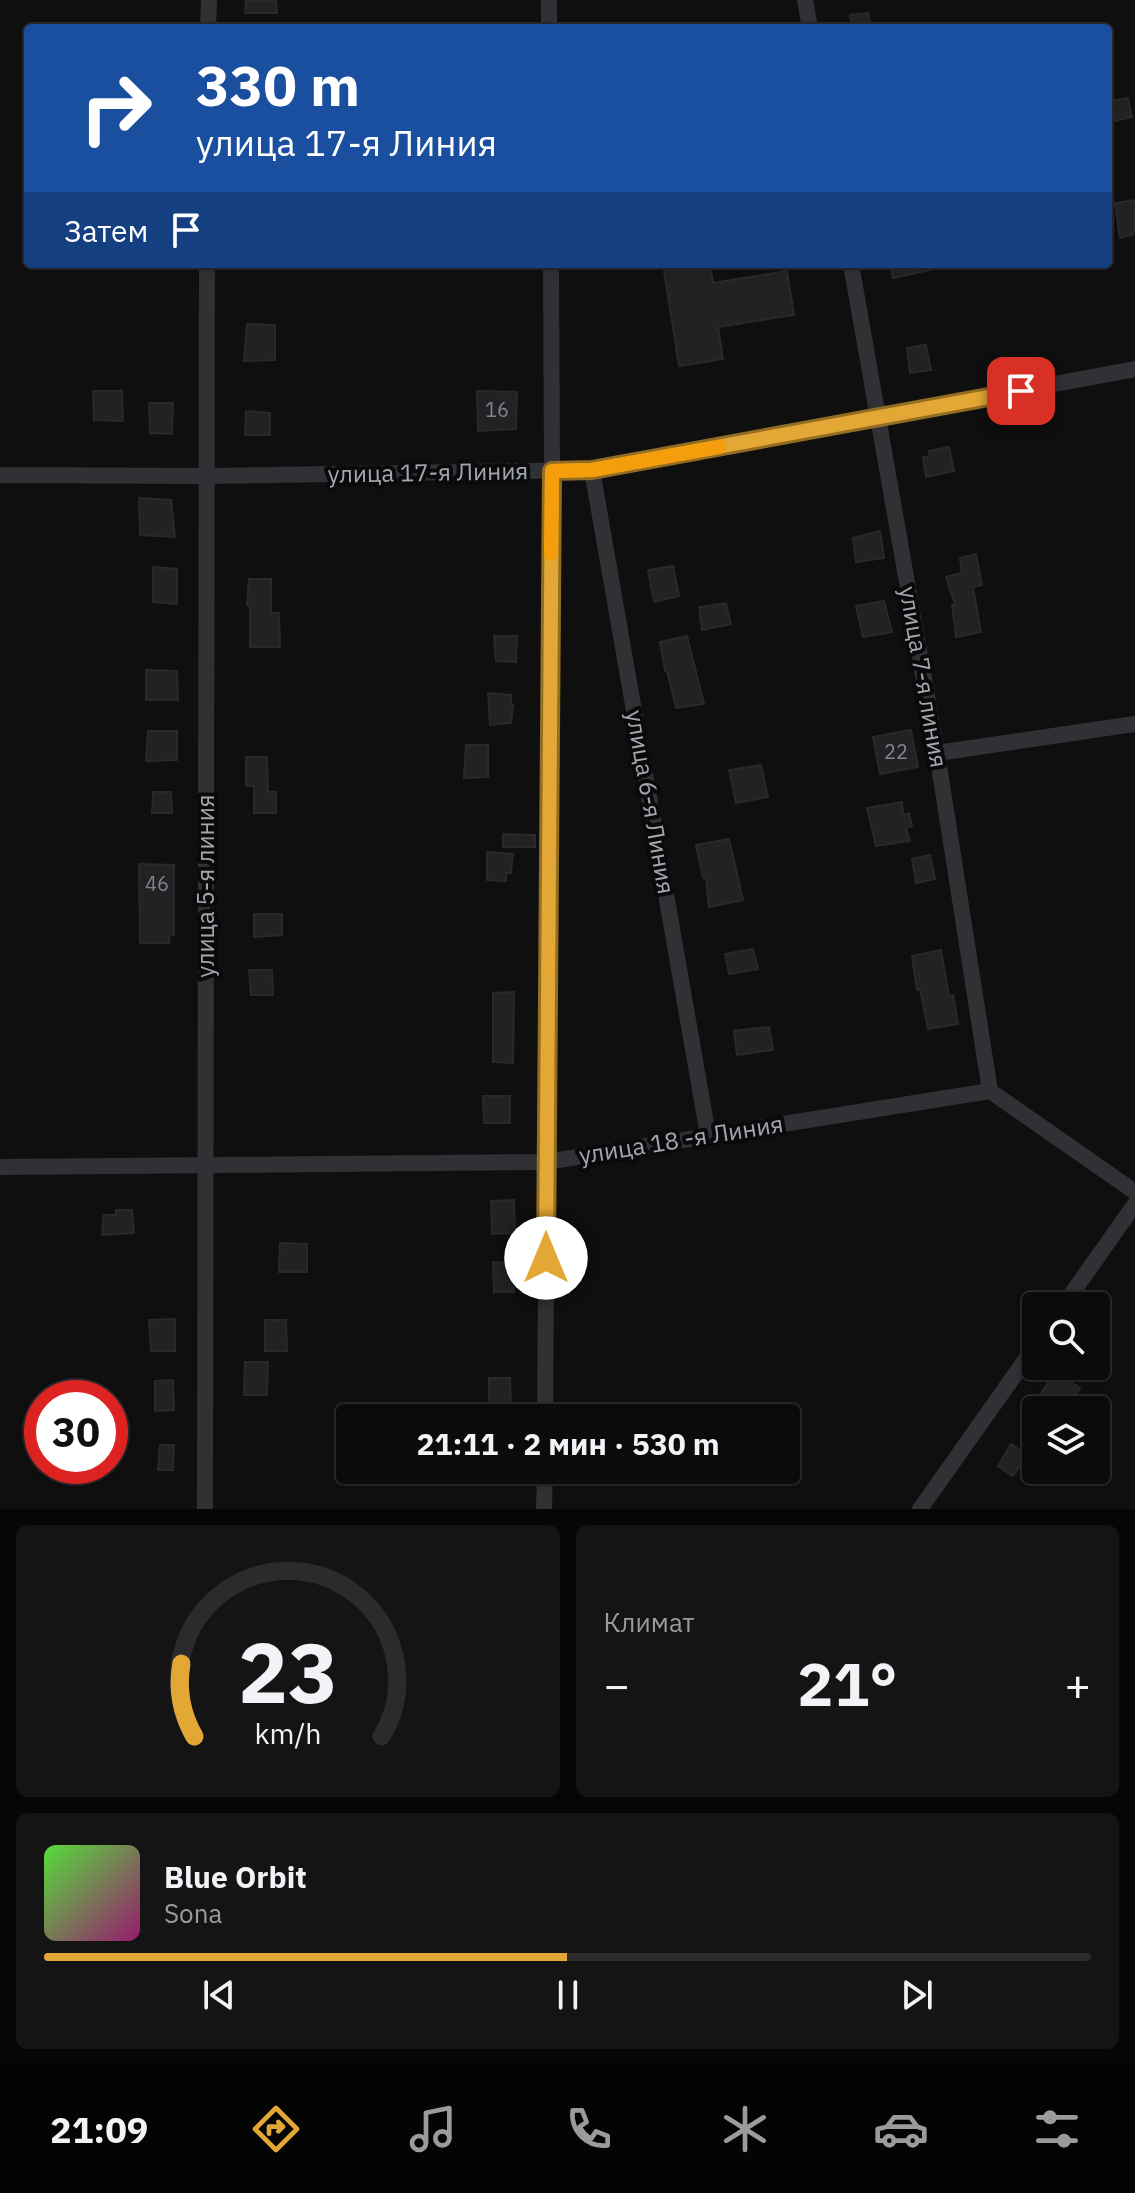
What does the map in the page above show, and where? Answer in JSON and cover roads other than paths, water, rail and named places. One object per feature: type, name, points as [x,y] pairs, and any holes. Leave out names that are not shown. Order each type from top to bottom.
[{"type":"street","points":[[208,24],[209,0]]},
{"type":"street","points":[[549,0],[549,24]]},
{"type":"street","points":[[805,0],[809,24]]},
{"type":"street","name":"улица 5-я линия","points":[[205,1509],[207,268]]},
{"type":"street","points":[[545,1404],[551,268]]},
{"type":"street","name":"улица 7-я линия","points":[[852,268],[937,753],[990,1091]]},
{"type":"street","name":"улица 17-я Линия","points":[[0,475],[205,476],[592,470],[1135,369]]},
{"type":"street","name":"улица 6-я Линия","points":[[592,470],[708,1135]]},
{"type":"street","points":[[937,753],[1135,724]]},
{"type":"street","points":[[990,1091],[1135,1192]]},
{"type":"street","name":"улица 18 -я Линия","points":[[0,1167],[546,1162],[990,1091]]},
{"type":"street","points":[[1073,1292],[1135,1204]]},
{"type":"street","points":[[920,1509],[1022,1365]]},
{"type":"street","points":[[544,1509],[545,1484]]}]
